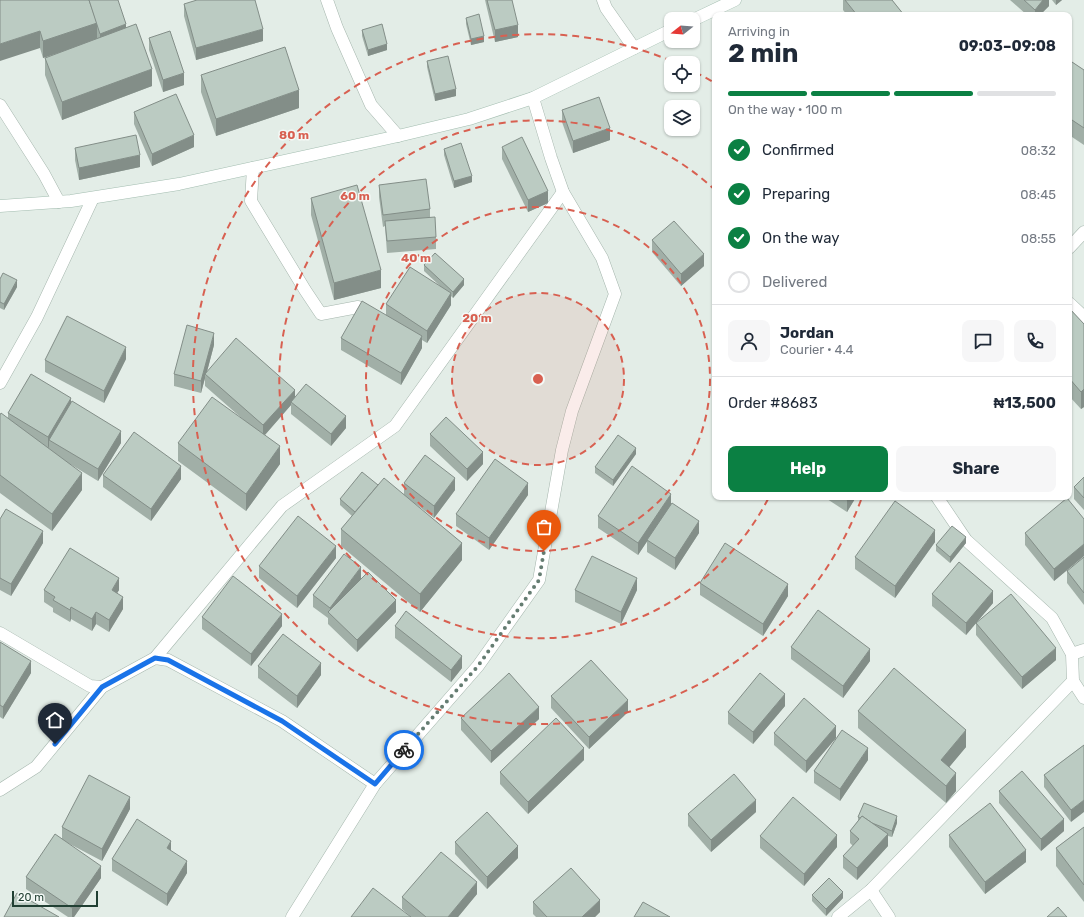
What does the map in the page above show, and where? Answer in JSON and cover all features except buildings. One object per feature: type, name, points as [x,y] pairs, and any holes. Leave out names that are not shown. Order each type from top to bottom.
[{"type":"street","points":[[327,0],[337,28],[371,105],[398,136]]},
{"type":"street","points":[[603,0],[606,8],[634,48]]},
{"type":"street","points":[[700,17],[735,0]]},
{"type":"street","points":[[0,206],[93,198],[179,184],[469,119],[533,98],[664,33]]},
{"type":"street","points":[[292,917],[375,784],[478,666],[539,580],[562,450],[572,411],[616,294],[602,258],[563,192],[533,98]]},
{"type":"street","points":[[0,105],[44,174],[59,202]]},
{"type":"street","points":[[253,168],[250,201],[305,290],[322,314],[358,307]]},
{"type":"street","points":[[0,790],[36,767],[102,687],[155,658],[282,506],[395,426],[563,192]]},
{"type":"street","points":[[0,383],[37,317],[93,198]]},
{"type":"street","points":[[1072,245],[1084,232]]},
{"type":"street","points":[[1072,306],[1084,317]]},
{"type":"street","points":[[939,500],[966,540],[1052,618],[1072,654],[1073,681],[1084,698]]},
{"type":"street","points":[[0,633],[90,686],[102,687]]},
{"type":"street","points":[[1072,654],[1084,650]]},
{"type":"street","points":[[155,658],[168,660],[282,721],[375,784]]},
{"type":"street","points":[[838,917],[871,890],[1073,681]]},
{"type":"street","points":[[871,890],[889,917]]},
{"type":"way so far","points":[[404,750],[478,666],[539,580],[544,551]]},
{"type":"route","points":[[55,744],[102,687],[155,658],[168,660],[282,721],[375,784],[404,750]]}]
